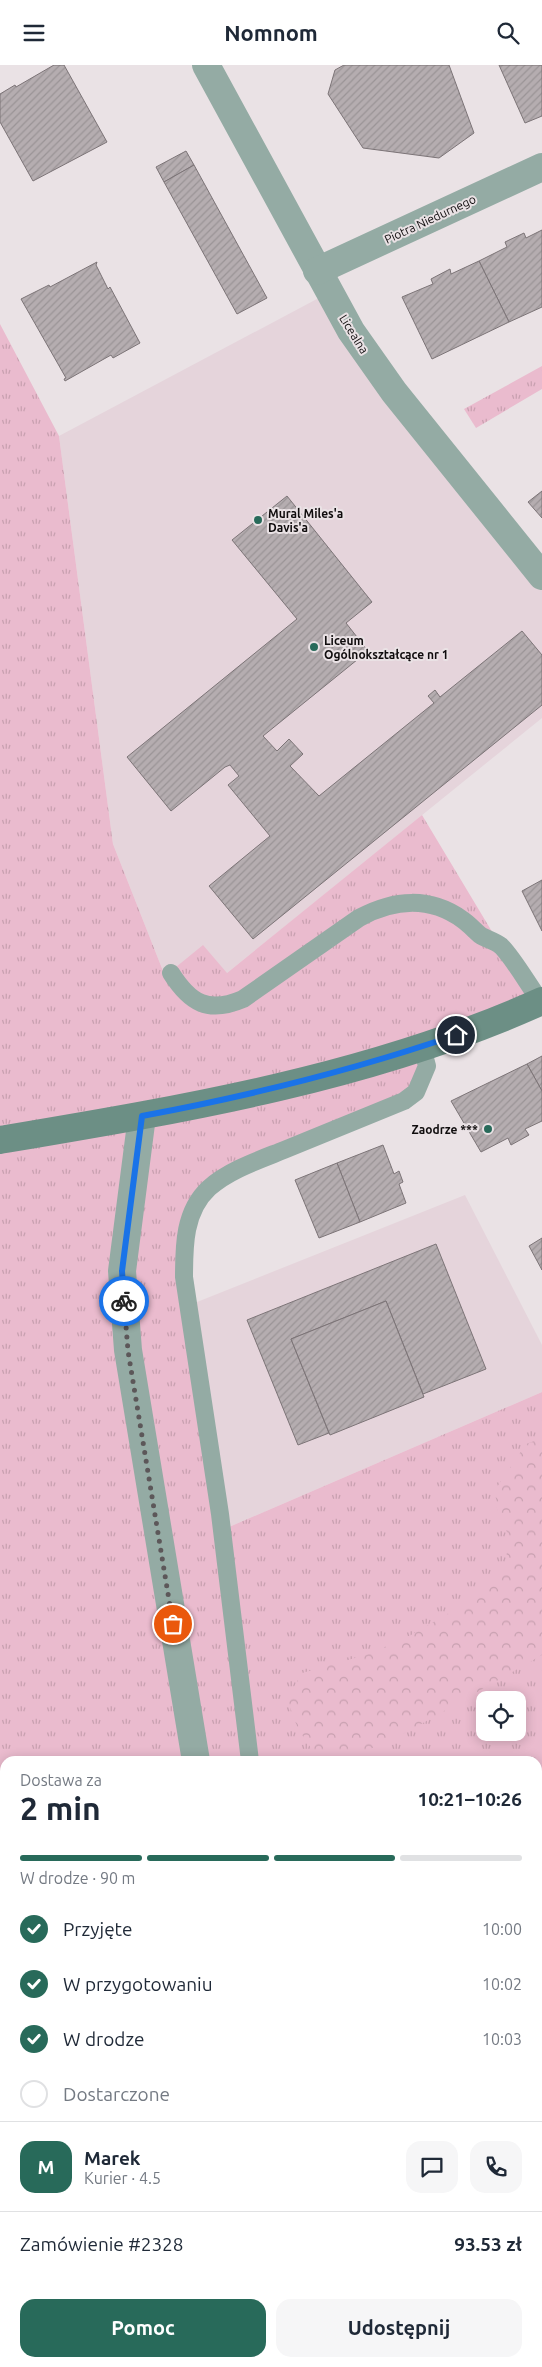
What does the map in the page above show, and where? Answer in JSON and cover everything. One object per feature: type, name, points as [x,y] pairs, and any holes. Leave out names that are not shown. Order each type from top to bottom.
[{"type":"street","name":"Licealna","points":[[206,65],[351,331],[394,392],[542,576]]},
{"type":"street","name":"Piotra Niedurnego","points":[[317,271],[542,167]]},
{"type":"street","points":[[0,1140],[216,1102],[310,1080],[422,1047],[491,1023],[541,1001]]},
{"type":"street","points":[[142,1116],[122,1271],[128,1351],[195,1756]]},
{"type":"lane","points":[[171,973],[183,991],[197,1002],[212,1006],[229,1005],[244,999],[359,918],[378,908],[400,902],[420,902],[448,911],[463,920],[481,936],[500,945],[541,1001]]},
{"type":"lane","points":[[249,1756],[220,1514],[184,1277],[184,1245],[188,1223],[197,1204],[209,1188],[228,1175],[404,1101],[416,1092],[427,1066],[422,1047]]},
{"type":"shaded area","name":"Liceum Ogólnokształcące nr 1","points":[[330,292],[542,576],[542,718],[227,973],[171,973],[165,976],[113,844],[59,436]]},
{"type":"shaded area","points":[[465,1195],[542,1345],[542,1392],[222,1530],[187,1306]]},
{"type":"green space","points":[[0,324],[59,436],[113,844],[165,976],[203,945],[227,973],[422,815],[500,945],[541,1002],[423,1047],[416,1092],[209,1188],[184,1245],[222,1530],[542,1392],[542,1756],[0,1756]]},
{"type":"green space","points":[[542,366],[542,389],[476,428],[464,409]]},
{"type":"green space","points":[[542,1438],[542,1655],[409,1731],[357,1755],[313,1751],[298,1729],[287,1699],[302,1673],[369,1654],[411,1635],[487,1591],[505,1568],[509,1535],[498,1518],[495,1490],[526,1444]]},
{"type":"building","points":[[54,65],[64,65],[107,142],[33,181],[0,122],[0,94]]},
{"type":"building","points":[[344,65],[449,65],[474,133],[439,158],[363,148],[328,94],[335,70]]},
{"type":"building","points":[[499,65],[542,65],[542,116],[525,123]]},
{"type":"building","points":[[186,151],[194,165],[164,182],[156,167]]},
{"type":"building","points":[[194,165],[267,298],[237,314],[164,182]]},
{"type":"building","points":[[542,230],[542,307],[509,322],[479,261],[507,247],[505,242],[524,233],[526,238]]},
{"type":"building","points":[[479,261],[509,322],[432,359],[402,297],[433,284],[431,279],[450,269],[451,274]]},
{"type":"building","points":[[97,262],[96,265],[108,289],[110,287],[140,343],[113,358],[111,355],[65,381],[64,379],[66,378],[21,299],[49,285],[50,287]]},
{"type":"building","points":[[542,491],[542,518],[528,502]]},
{"type":"building","points":[[287,496],[372,602],[346,623],[368,651],[263,736],[277,751],[289,739],[303,754],[290,766],[319,796],[434,703],[428,696],[435,690],[440,697],[522,631],[542,655],[542,705],[253,939],[209,886],[270,836],[228,785],[239,776],[230,765],[225,767],[171,811],[127,757],[297,619],[232,540]]},
{"type":"building","points":[[542,880],[542,931],[522,891]]},
{"type":"building","points":[[542,1056],[542,1091],[527,1064]]},
{"type":"building","points":[[527,1064],[542,1091],[542,1121],[525,1129],[529,1135],[511,1145],[508,1138],[481,1152],[451,1101]]},
{"type":"building","points":[[383,1145],[394,1174],[399,1171],[403,1182],[399,1184],[406,1203],[360,1222],[337,1163]]},
{"type":"building","points":[[337,1163],[360,1222],[319,1238],[295,1180]]},
{"type":"building","points":[[542,1238],[542,1270],[529,1246]]},
{"type":"building","points":[[436,1244],[486,1369],[423,1394],[386,1301],[291,1339],[329,1433],[298,1445],[247,1320]]},
{"type":"building","points":[[386,1301],[424,1397],[330,1435],[291,1339]]},
{"type":"way so far","points":[[124,1301],[128,1351],[173,1624]]},
{"type":"place","name":"Mural Miles'a Davis'a","points":[[258,520]]},
{"type":"place","name":"Liceum Ogólnokształcące nr 1","points":[[314,647]]},
{"type":"place","name":"Zaodrze ***","points":[[488,1129]]},
{"type":"route","points":[[124,1301],[122,1271],[142,1116],[216,1102],[310,1080],[456,1035]]}]
